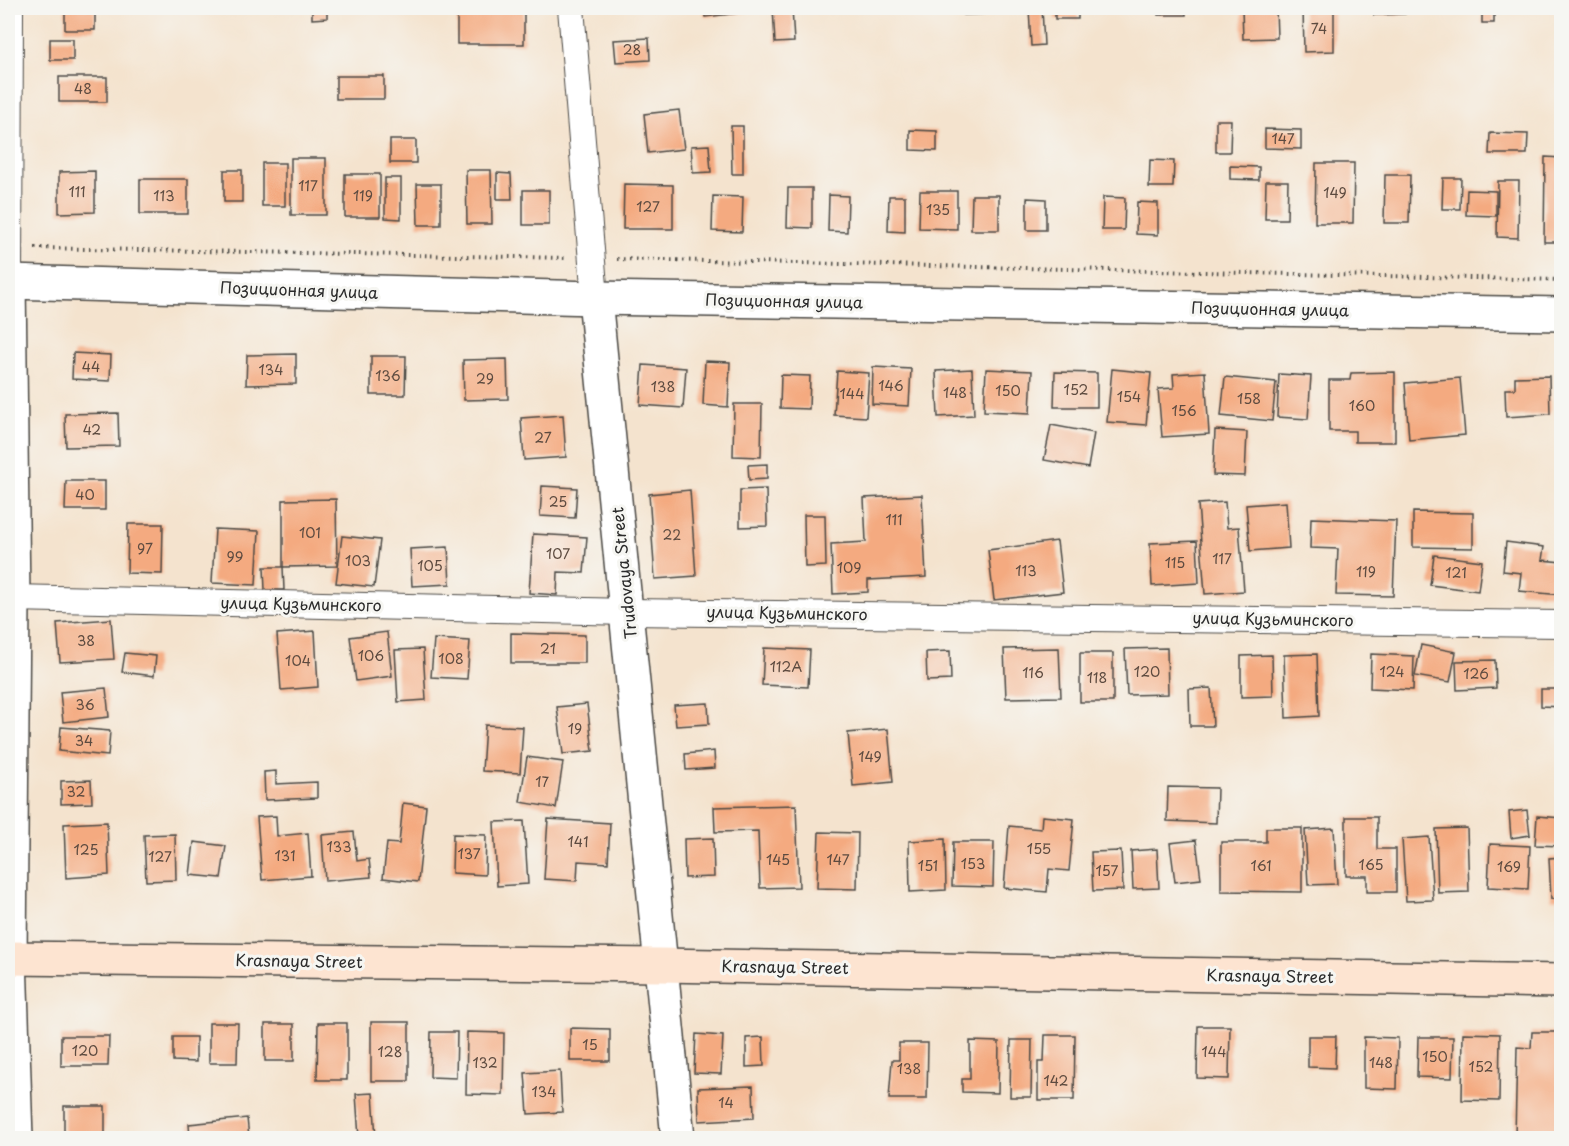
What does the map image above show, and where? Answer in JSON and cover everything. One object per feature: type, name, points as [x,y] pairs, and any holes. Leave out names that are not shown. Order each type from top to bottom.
[{"type":"main road","name":"Krasnaya Street","points":[[9,958],[660,965],[1562,981]]},
{"type":"street","points":[[10,8],[8,282],[13,598],[9,958],[16,1138]]},
{"type":"street","name":"Trudovaya Street","points":[[571,8],[592,259],[678,1138]]},
{"type":"street","name":"Позиционная улица","points":[[8,282],[596,298],[1562,314]]},
{"type":"street","name":"улица Кузьминского","points":[[13,598],[628,612],[1562,624]]},
{"type":"path","points":[[10,248],[1562,280]]},
{"type":"building","points":[[65,8],[95,8],[95,30],[65,30]]},
{"type":"building","points":[[312,8],[327,8],[327,18],[312,19]]},
{"type":"building","points":[[457,8],[524,8],[524,44],[457,44]]},
{"type":"building","points":[[703,8],[747,8],[748,12],[705,17]]},
{"type":"building","points":[[773,8],[792,8],[794,42],[775,43]]},
{"type":"building","points":[[964,8],[992,8],[992,14],[964,15]]},
{"type":"building","points":[[1029,8],[1042,8],[1044,45],[1031,46]]},
{"type":"building","points":[[1055,8],[1078,8],[1078,19],[1055,19]]},
{"type":"building","points":[[1158,8],[1186,8],[1186,15],[1158,15]]},
{"type":"building","points":[[1242,8],[1276,8],[1277,38],[1243,39]]},
{"type":"building","points":[[1303,8],[1334,8],[1334,51],[1304,52]]},
{"type":"building","points":[[1374,8],[1405,8],[1405,14],[1374,15]]},
{"type":"building","points":[[1482,8],[1494,8],[1494,23],[1482,23]]},
{"type":"building","points":[[649,38],[650,60],[616,62],[614,40]]},
{"type":"building","points":[[50,39],[73,39],[73,60],[50,60]]},
{"type":"building","points":[[336,76],[384,76],[384,99],[336,99]]},
{"type":"building","points":[[59,77],[107,77],[107,102],[59,102]]},
{"type":"building","points":[[679,110],[684,149],[648,153],[644,114]]},
{"type":"building","points":[[1216,120],[1231,120],[1230,152],[1216,152]]},
{"type":"building","points":[[731,126],[743,126],[743,174],[732,174]]},
{"type":"building","points":[[1265,129],[1301,130],[1301,149],[1265,148]]},
{"type":"building","points":[[910,130],[937,131],[937,151],[910,150]]},
{"type":"building","points":[[1490,133],[1528,134],[1527,154],[1489,154]]},
{"type":"building","points":[[390,140],[416,140],[416,163],[390,163]]},
{"type":"building","points":[[709,145],[711,172],[693,173],[691,146]]},
{"type":"building","points":[[1545,157],[1562,158],[1562,242],[1544,242]]},
{"type":"building","points":[[291,158],[326,158],[326,215],[291,215]]},
{"type":"building","points":[[1150,160],[1174,161],[1173,187],[1149,187]]},
{"type":"building","points":[[262,163],[285,163],[285,206],[262,206]]},
{"type":"building","points":[[1316,163],[1354,163],[1353,223],[1315,223]]},
{"type":"building","points":[[1230,166],[1259,167],[1259,180],[1230,179]]},
{"type":"building","points":[[224,170],[242,170],[242,202],[224,202]]},
{"type":"building","points":[[466,170],[491,170],[492,224],[467,224]]},
{"type":"building","points":[[95,171],[95,212],[59,213],[59,172]]},
{"type":"building","points":[[497,173],[511,174],[512,199],[497,199]]},
{"type":"building","points":[[345,174],[380,174],[380,217],[345,217]]},
{"type":"building","points":[[1385,175],[1410,175],[1409,223],[1384,223]]},
{"type":"building","points":[[385,178],[401,178],[401,219],[385,218]]},
{"type":"building","points":[[1443,178],[1461,178],[1460,209],[1442,209]]},
{"type":"building","points":[[140,179],[188,179],[188,214],[140,214]]},
{"type":"building","points":[[1266,181],[1288,181],[1287,219],[1265,219]]},
{"type":"building","points":[[1498,181],[1519,181],[1518,238],[1497,237]]},
{"type":"building","points":[[417,184],[441,184],[441,225],[418,225]]},
{"type":"building","points":[[624,184],[673,185],[673,229],[623,229]]},
{"type":"building","points":[[788,188],[812,188],[812,228],[787,227]]},
{"type":"building","points":[[523,190],[549,190],[549,225],[523,225]]},
{"type":"building","points":[[1467,190],[1496,191],[1496,216],[1466,215]]},
{"type":"building","points":[[920,191],[957,191],[957,229],[919,228]]},
{"type":"building","points":[[829,195],[848,196],[847,232],[828,231]]},
{"type":"building","points":[[972,195],[999,195],[999,230],[971,230]]},
{"type":"building","points":[[713,196],[743,197],[742,232],[712,231]]},
{"type":"building","points":[[889,196],[905,196],[905,232],[888,231]]},
{"type":"building","points":[[1103,197],[1125,198],[1124,230],[1102,230]]},
{"type":"building","points":[[1027,198],[1046,199],[1046,230],[1027,230]]},
{"type":"building","points":[[1137,202],[1158,203],[1158,235],[1136,234]]},
{"type":"building","points":[[73,353],[111,355],[110,381],[72,379]]},
{"type":"building","points":[[296,354],[296,384],[246,385],[247,355]]},
{"type":"building","points":[[371,356],[406,356],[405,395],[371,395]]},
{"type":"building","points":[[507,359],[508,399],[464,400],[463,360]]},
{"type":"building","points":[[705,361],[730,362],[728,407],[703,405]]},
{"type":"building","points":[[643,365],[686,368],[683,408],[640,405]]},
{"type":"building","points":[[873,367],[911,369],[909,406],[872,404]]},
{"type":"building","points":[[972,369],[974,415],[938,417],[936,371]]},
{"type":"building","points":[[986,369],[1032,371],[1030,413],[984,411]]},
{"type":"building","points":[[1112,369],[1151,373],[1146,425],[1107,422]]},
{"type":"building","points":[[837,371],[869,373],[866,417],[834,415]]},
{"type":"building","points":[[1055,372],[1097,373],[1097,407],[1054,407]]},
{"type":"building","points":[[1205,372],[1209,434],[1162,437],[1158,389],[1174,388],[1173,374]]},
{"type":"building","points":[[1395,372],[1395,442],[1355,442],[1355,431],[1329,431],[1329,380],[1350,380],[1351,373]]},
{"type":"building","points":[[1279,374],[1311,376],[1308,419],[1277,417]]},
{"type":"building","points":[[781,375],[810,376],[809,409],[780,408]]},
{"type":"building","points":[[1549,376],[1550,414],[1506,417],[1505,389],[1515,389],[1515,377]]},
{"type":"building","points":[[1225,377],[1276,382],[1272,421],[1221,416]]},
{"type":"building","points":[[1460,378],[1465,435],[1409,440],[1405,383]]},
{"type":"building","points":[[734,404],[762,404],[761,457],[733,456]]},
{"type":"building","points":[[118,413],[119,446],[66,447],[65,414]]},
{"type":"building","points":[[563,415],[566,457],[524,460],[521,418]]},
{"type":"building","points":[[1051,425],[1094,433],[1088,468],[1044,460]]},
{"type":"building","points":[[1215,430],[1247,432],[1245,476],[1213,475]]},
{"type":"building","points":[[767,464],[767,479],[749,480],[748,465]]},
{"type":"building","points":[[66,481],[105,481],[105,510],[65,510]]},
{"type":"building","points":[[542,486],[577,488],[575,518],[540,516]]},
{"type":"building","points":[[766,489],[767,526],[740,527],[740,490]]},
{"type":"building","points":[[690,490],[696,576],[655,579],[649,494]]},
{"type":"building","points":[[922,495],[926,577],[868,580],[868,592],[833,594],[831,544],[866,542],[864,498]]},
{"type":"building","points":[[336,499],[337,566],[283,567],[283,500]]},
{"type":"building","points":[[1225,502],[1227,528],[1239,527],[1244,591],[1205,594],[1198,504]]},
{"type":"building","points":[[1286,502],[1289,548],[1250,551],[1246,505]]},
{"type":"building","points":[[1413,512],[1473,513],[1473,548],[1413,547]]},
{"type":"building","points":[[804,515],[825,515],[826,566],[805,567]]},
{"type":"building","points":[[1311,518],[1396,521],[1393,596],[1336,595],[1338,549],[1310,548]]},
{"type":"building","points":[[128,524],[163,524],[162,574],[127,573]]},
{"type":"building","points":[[215,529],[259,531],[256,585],[212,583]]},
{"type":"building","points":[[533,534],[587,537],[584,573],[558,572],[557,595],[529,593]]},
{"type":"building","points":[[342,536],[380,540],[374,587],[336,583]]},
{"type":"building","points":[[1057,541],[1063,592],[994,600],[988,550]]},
{"type":"building","points":[[1197,541],[1199,583],[1152,586],[1150,543]]},
{"type":"building","points":[[1506,542],[1544,547],[1542,560],[1562,562],[1561,595],[1519,591],[1521,573],[1503,571]]},
{"type":"building","points":[[448,547],[450,584],[412,586],[410,549]]},
{"type":"building","points":[[1434,555],[1482,561],[1478,591],[1430,585]]},
{"type":"building","points":[[264,567],[283,567],[284,590],[265,590]]},
{"type":"building","points":[[111,619],[114,659],[60,662],[57,623]]},
{"type":"building","points":[[315,631],[318,687],[281,690],[277,634]]},
{"type":"building","points":[[387,632],[392,676],[356,681],[350,637]]},
{"type":"building","points":[[511,633],[585,635],[585,663],[511,663]]},
{"type":"building","points":[[434,639],[470,641],[467,679],[431,677]]},
{"type":"building","points":[[1421,645],[1456,652],[1450,682],[1415,676]]},
{"type":"building","points":[[764,648],[810,650],[808,687],[762,685]]},
{"type":"building","points":[[1059,648],[1061,697],[1006,698],[1004,649]]},
{"type":"building","points":[[1167,648],[1168,694],[1127,695],[1125,649]]},
{"type":"building","points":[[423,649],[426,700],[398,702],[395,650]]},
{"type":"building","points":[[950,651],[951,680],[927,681],[926,652]]},
{"type":"building","points":[[125,653],[156,656],[154,676],[122,672]]},
{"type":"building","points":[[1080,653],[1113,653],[1113,702],[1080,702]]},
{"type":"building","points":[[1317,654],[1319,716],[1286,718],[1284,655]]},
{"type":"building","points":[[1371,654],[1414,656],[1413,690],[1370,688]]},
{"type":"building","points":[[1272,655],[1273,696],[1241,697],[1241,656]]},
{"type":"building","points":[[1495,660],[1496,688],[1457,690],[1456,661]]},
{"type":"building","points":[[106,688],[109,717],[63,722],[60,692]]},
{"type":"building","points":[[1211,688],[1213,726],[1190,726],[1189,689]]},
{"type":"building","points":[[1541,689],[1562,689],[1562,707],[1541,706]]},
{"type":"building","points":[[708,703],[709,724],[676,726],[674,705]]},
{"type":"building","points":[[587,704],[593,751],[563,754],[557,707]]},
{"type":"building","points":[[485,725],[523,727],[520,773],[482,771]]},
{"type":"building","points":[[61,727],[110,731],[108,756],[59,751]]},
{"type":"building","points":[[888,729],[893,782],[853,786],[848,733]]},
{"type":"building","points":[[714,751],[715,768],[686,770],[685,754]]},
{"type":"building","points":[[527,757],[563,762],[556,808],[520,802]]},
{"type":"building","points":[[276,771],[276,784],[317,782],[317,798],[265,800],[264,772]]},
{"type":"building","points":[[91,780],[92,803],[61,804],[61,781]]},
{"type":"building","points":[[1168,787],[1217,788],[1216,823],[1167,821]]},
{"type":"building","points":[[403,803],[426,806],[418,882],[383,878],[387,843],[399,844]]},
{"type":"building","points":[[796,805],[799,887],[760,888],[758,831],[715,832],[714,807]]},
{"type":"building","points":[[1527,810],[1530,835],[1511,838],[1509,812]]},
{"type":"building","points":[[276,816],[277,836],[308,833],[311,876],[262,880],[257,817]]},
{"type":"building","points":[[1042,816],[1074,819],[1069,871],[1049,869],[1047,892],[1004,888],[1009,826],[1041,829]]},
{"type":"building","points":[[1537,816],[1562,818],[1562,846],[1535,845]]},
{"type":"building","points":[[1346,817],[1377,817],[1377,849],[1396,849],[1396,892],[1367,892],[1367,876],[1346,876]]},
{"type":"building","points":[[548,819],[610,823],[608,863],[578,861],[577,881],[544,879]]},
{"type":"building","points":[[524,821],[528,884],[497,886],[494,822]]},
{"type":"building","points":[[107,822],[109,875],[66,878],[64,824]]},
{"type":"building","points":[[1266,828],[1302,828],[1302,892],[1221,891],[1221,842],[1266,842]]},
{"type":"building","points":[[1334,828],[1337,884],[1308,885],[1305,830]]},
{"type":"building","points":[[1467,828],[1469,892],[1438,893],[1436,829]]},
{"type":"building","points":[[354,832],[357,861],[369,859],[371,877],[325,881],[322,835]]},
{"type":"building","points":[[819,832],[858,833],[857,889],[817,888]]},
{"type":"building","points":[[175,834],[176,880],[146,881],[144,835]]},
{"type":"building","points":[[453,834],[486,835],[485,875],[452,873]]},
{"type":"building","points":[[1429,837],[1433,900],[1406,901],[1402,839]]},
{"type":"building","points":[[713,838],[714,877],[685,878],[684,839]]},
{"type":"building","points":[[945,839],[946,890],[910,892],[909,841]]},
{"type":"building","points":[[1196,840],[1201,879],[1175,882],[1170,843]]},
{"type":"building","points":[[194,842],[226,846],[221,878],[190,875]]},
{"type":"building","points":[[953,842],[994,842],[993,887],[952,886]]},
{"type":"building","points":[[1490,844],[1530,846],[1528,889],[1488,887]]},
{"type":"building","points":[[1157,849],[1159,888],[1133,889],[1131,851]]},
{"type":"building","points":[[1121,851],[1123,890],[1093,891],[1091,852]]},
{"type":"building","points":[[1562,857],[1562,898],[1551,899],[1549,858]]},
{"type":"building","points":[[371,1022],[409,1022],[409,1081],[371,1081]]},
{"type":"building","points":[[209,1023],[238,1023],[237,1063],[209,1063]]},
{"type":"building","points":[[318,1023],[347,1023],[347,1080],[317,1080]]},
{"type":"building","points":[[265,1024],[294,1024],[294,1061],[265,1061]]},
{"type":"building","points":[[1198,1026],[1230,1026],[1229,1079],[1197,1078]]},
{"type":"building","points":[[570,1028],[610,1029],[610,1061],[570,1061]]},
{"type":"building","points":[[431,1032],[457,1032],[456,1078],[430,1077]]},
{"type":"building","points":[[467,1032],[504,1033],[503,1095],[466,1094]]},
{"type":"building","points":[[1532,1032],[1562,1032],[1562,1138],[1515,1138],[1517,1047],[1531,1048]]},
{"type":"building","points":[[1463,1033],[1500,1034],[1499,1101],[1462,1100]]},
{"type":"building","points":[[696,1034],[723,1036],[721,1074],[694,1073]]},
{"type":"building","points":[[1045,1035],[1075,1035],[1074,1100],[1038,1100],[1038,1062],[1044,1062]]},
{"type":"building","points":[[61,1036],[109,1036],[108,1066],[61,1066]]},
{"type":"building","points":[[1308,1036],[1336,1036],[1335,1068],[1308,1067]]},
{"type":"building","points":[[173,1037],[196,1037],[196,1062],[173,1061]]},
{"type":"building","points":[[763,1037],[764,1066],[746,1067],[746,1038]]},
{"type":"building","points":[[1364,1037],[1398,1038],[1397,1089],[1364,1088]]},
{"type":"building","points":[[1418,1037],[1453,1037],[1452,1078],[1417,1077]]},
{"type":"building","points":[[1011,1040],[1032,1040],[1031,1097],[1010,1097]]},
{"type":"building","points":[[970,1041],[999,1042],[998,1093],[962,1092],[962,1079],[970,1079]]},
{"type":"building","points":[[899,1043],[928,1043],[927,1099],[889,1099],[892,1060],[899,1060]]},
{"type":"building","points":[[560,1071],[562,1112],[528,1114],[525,1073]]},
{"type":"building","points":[[753,1086],[754,1118],[699,1121],[698,1088]]},
{"type":"building","points":[[373,1093],[376,1138],[359,1138],[356,1094]]},
{"type":"building","points":[[64,1106],[105,1106],[105,1138],[64,1138]]},
{"type":"building","points":[[247,1118],[249,1138],[190,1138],[189,1124]]}]
